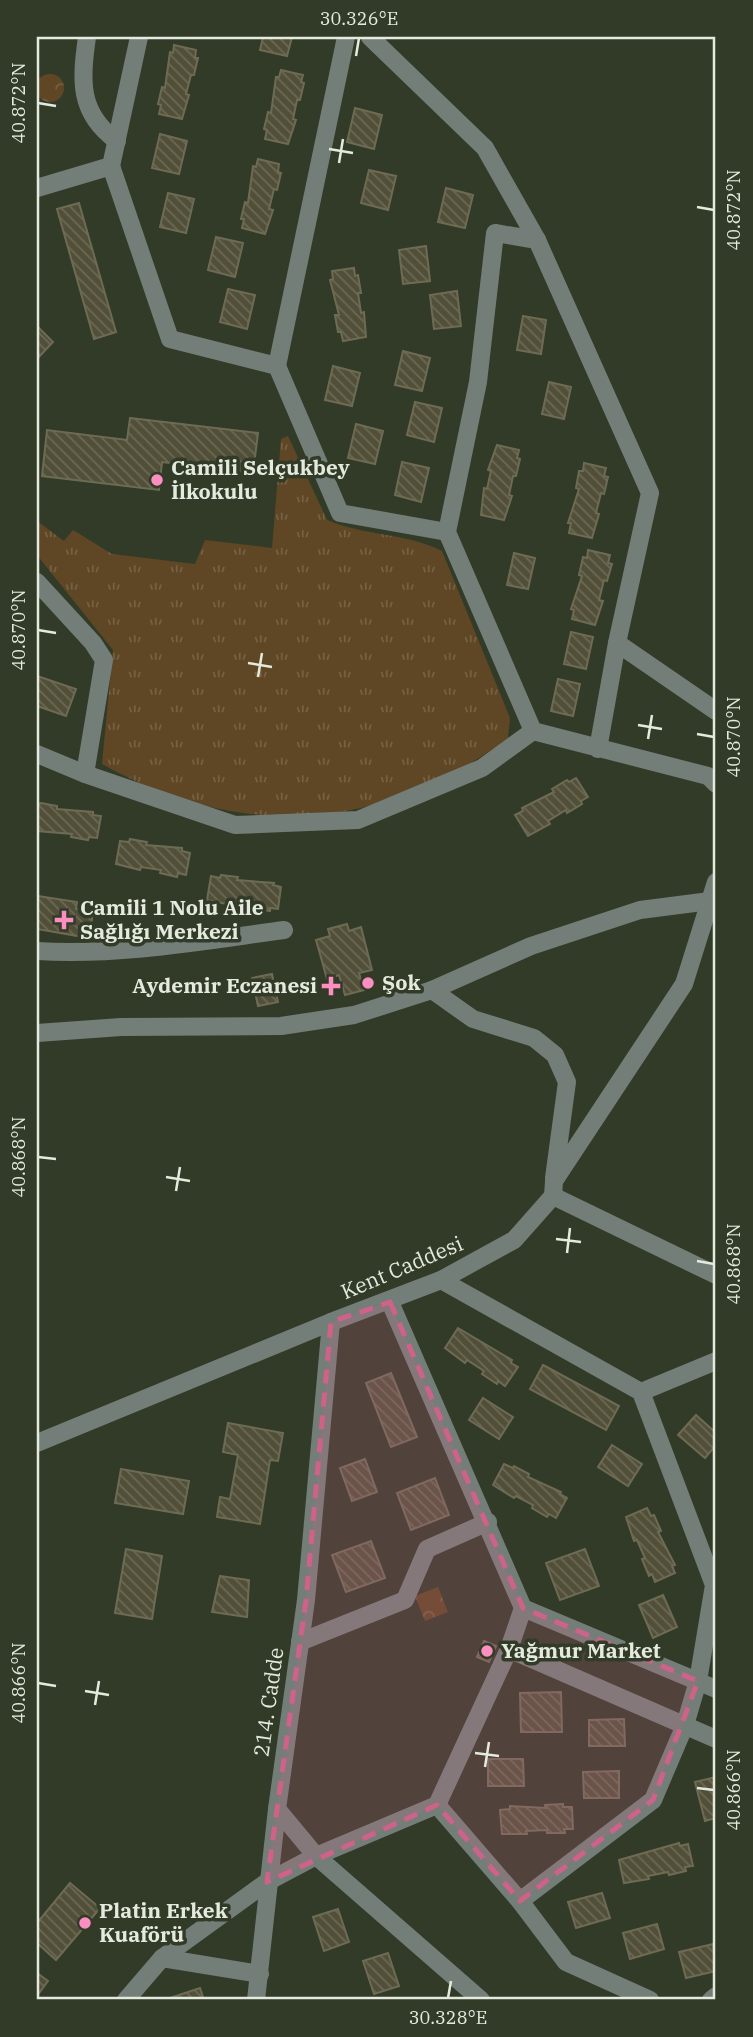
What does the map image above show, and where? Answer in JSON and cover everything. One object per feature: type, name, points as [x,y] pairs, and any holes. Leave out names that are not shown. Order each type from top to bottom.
[{"type":"street","points":[[86,37],[82,92],[89,108],[117,141]]},
{"type":"street","points":[[139,37],[111,166],[170,339],[277,366]]},
{"type":"street","points":[[346,37],[277,366],[340,513],[447,532]]},
{"type":"street","points":[[370,37],[485,148],[537,240],[650,493],[617,643],[598,749]]},
{"type":"street","points":[[37,188],[111,166]]},
{"type":"street","points":[[533,731],[447,532],[478,382],[495,233],[537,240]]},
{"type":"street","points":[[37,582],[93,643],[104,660],[85,774]]},
{"type":"street","points":[[617,643],[716,711]]},
{"type":"street","points":[[533,731],[708,776],[716,784]]},
{"type":"street","points":[[37,754],[85,774],[235,825],[358,820],[482,768],[533,731]]},
{"type":"street","name":"Kent Caddesi","points":[[37,1443],[331,1322],[390,1302],[441,1280],[513,1240],[553,1189],[684,984],[716,881]]},
{"type":"street","points":[[37,1033],[146,1027],[281,1026],[354,1015],[432,990],[531,946],[640,910],[710,901]]},
{"type":"street","points":[[37,951],[60,953],[169,946],[284,930]]},
{"type":"street","points":[[432,990],[473,1019],[534,1038],[555,1055],[566,1082],[553,1189],[716,1275]]},
{"type":"street","points":[[441,1280],[641,1392],[715,1585],[698,1681],[685,1725],[653,1800],[520,1901]]},
{"type":"street","points":[[126,2000],[162,1958],[267,1882],[316,1856],[437,1805],[509,1649],[523,1608],[488,1522],[390,1302]]},
{"type":"street","name":"214. Cadde","points":[[256,2000],[267,1882],[300,1642],[331,1322]]},
{"type":"street","points":[[641,1392],[716,1361]]},
{"type":"street","points":[[300,1642],[405,1600],[427,1549],[488,1522]]},
{"type":"street","points":[[523,1608],[716,1689]]},
{"type":"street","points":[[509,1649],[716,1739]]},
{"type":"street","points":[[437,1805],[520,1901],[566,1962],[650,2000]]},
{"type":"street","points":[[277,1809],[316,1856],[463,1993],[481,2000]]},
{"type":"street","points":[[162,1958],[260,1974]]},
{"type":"street","points":[[712,2000],[716,1996]]},
{"type":"highlighted area","points":[[390,1302],[523,1608],[698,1681],[653,1800],[520,1901],[437,1805],[267,1882],[306,1600],[331,1322]]},
{"type":"green space","points":[[50,74],[60,78],[64,88],[60,98],[50,102],[40,98],[36,88],[40,78]]},
{"type":"green space","points":[[288,436],[327,520],[429,545],[442,551],[510,718],[508,738],[460,770],[410,793],[360,808],[309,816],[258,815],[206,806],[154,789],[102,764],[113,650],[37,555],[37,521],[64,541],[73,530],[112,554],[195,564],[205,540],[272,548],[281,439]]},
{"type":"green space","points":[[438,1587],[448,1612],[425,1621],[415,1596]]},
{"type":"building","points":[[263,37],[292,37],[287,56],[260,50]]},
{"type":"building","points":[[174,45],[196,50],[195,58],[198,58],[186,94],[189,95],[182,119],[159,114],[161,105],[158,104],[162,87],[165,88],[170,52],[173,53]]},
{"type":"building","points":[[281,70],[303,75],[301,82],[304,83],[300,100],[297,100],[293,119],[296,120],[288,144],[265,139],[267,130],[264,129],[268,112],[271,113],[276,77],[279,77]]},
{"type":"building","points":[[355,108],[382,115],[374,149],[347,142]]},
{"type":"building","points":[[160,134],[187,141],[179,174],[152,168]]},
{"type":"building","points":[[258,159],[279,164],[278,172],[281,173],[277,190],[274,189],[269,209],[273,210],[265,234],[242,228],[244,219],[241,219],[245,202],[248,203],[253,166],[256,167]]},
{"type":"building","points":[[369,170],[396,176],[388,210],[361,203]]},
{"type":"building","points":[[446,188],[473,195],[465,228],[438,222]]},
{"type":"building","points":[[168,193],[194,199],[186,233],[160,227]]},
{"type":"building","points":[[79,203],[116,332],[94,339],[57,209]]},
{"type":"building","points":[[216,237],[243,243],[235,277],[208,270]]},
{"type":"building","points":[[426,246],[430,281],[403,284],[399,250]]},
{"type":"building","points":[[354,268],[355,276],[358,275],[361,293],[358,293],[361,313],[364,312],[366,337],[343,341],[341,332],[338,332],[335,315],[339,315],[330,280],[333,279],[332,271]]},
{"type":"building","points":[[228,289],[255,295],[247,329],[220,322]]},
{"type":"building","points":[[457,291],[461,326],[434,329],[430,295]]},
{"type":"building","points":[[523,316],[546,320],[541,354],[517,350]]},
{"type":"building","points":[[37,326],[53,342],[37,359]]},
{"type":"building","points":[[403,351],[430,358],[422,391],[395,385]]},
{"type":"building","points":[[333,366],[360,373],[352,406],[325,400]]},
{"type":"building","points":[[549,382],[571,387],[564,419],[542,414]]},
{"type":"building","points":[[415,402],[442,408],[434,442],[407,435]]},
{"type":"building","points":[[130,418],[258,433],[253,473],[162,462],[159,490],[42,476],[47,430],[127,440]]},
{"type":"building","points":[[356,424],[383,431],[375,464],[348,458]]},
{"type":"building","points":[[497,445],[519,450],[517,458],[520,459],[516,476],[513,476],[509,495],[512,496],[504,520],[481,515],[484,488],[487,489],[491,471],[488,470]]},
{"type":"building","points":[[402,462],[429,468],[421,502],[395,495]]},
{"type":"building","points":[[584,463],[606,468],[604,476],[608,477],[604,494],[601,493],[596,513],[599,514],[592,538],[569,533],[571,523],[568,523],[579,489],[576,488],[579,471],[583,471]]},
{"type":"building","points":[[588,550],[610,555],[608,563],[612,564],[607,581],[604,580],[599,600],[603,601],[595,625],[572,619],[574,610],[571,609],[582,576],[579,575],[583,557],[587,558]]},
{"type":"building","points":[[514,553],[535,558],[528,589],[507,585]]},
{"type":"building","points":[[571,632],[593,637],[586,669],[564,664]]},
{"type":"building","points":[[37,676],[76,689],[66,716],[37,706]]},
{"type":"building","points":[[558,679],[580,684],[573,716],[551,711]]},
{"type":"building","points":[[576,778],[588,797],[581,801],[582,804],[567,813],[566,810],[548,821],[550,824],[528,836],[515,815],[523,811],[522,808],[554,792],[552,789]]},
{"type":"building","points":[[41,803],[57,806],[57,809],[93,812],[93,815],[101,816],[97,838],[89,837],[88,840],[71,837],[72,834],[37,831],[37,805]]},
{"type":"building","points":[[130,839],[147,842],[146,845],[182,848],[182,851],[190,853],[186,875],[178,873],[177,877],[160,873],[161,870],[141,867],[140,870],[116,864],[120,841],[129,842]]},
{"type":"building","points":[[221,875],[238,877],[237,880],[274,883],[273,885],[281,887],[278,909],[270,908],[270,911],[252,908],[252,905],[233,902],[232,905],[207,900],[211,876],[220,878]]},
{"type":"building","name":"Camili 1 Nolu Aile Sağlığı Merkezi","points":[[38,896],[77,902],[76,909],[93,912],[89,938],[37,929]]},
{"type":"building","points":[[347,924],[349,931],[361,927],[372,970],[359,973],[364,990],[345,995],[339,975],[327,979],[316,940],[330,936],[328,929]]},
{"type":"building","points":[[272,974],[278,1002],[258,1006],[252,978]]},
{"type":"building","points":[[458,1328],[512,1360],[511,1363],[518,1367],[505,1386],[498,1381],[497,1384],[482,1374],[484,1371],[467,1360],[465,1363],[445,1348]]},
{"type":"building","points":[[543,1365],[619,1406],[606,1430],[530,1389]]},
{"type":"building","points":[[391,1373],[417,1437],[391,1447],[366,1383]]},
{"type":"building","points":[[483,1398],[513,1417],[499,1439],[469,1420]]},
{"type":"building","points":[[696,1415],[716,1433],[716,1445],[705,1458],[678,1435]]},
{"type":"building","points":[[228,1423],[283,1433],[278,1461],[270,1460],[260,1524],[217,1517],[220,1497],[230,1499],[238,1455],[223,1452]]},
{"type":"building","points":[[612,1445],[642,1464],[628,1486],[598,1467]]},
{"type":"building","points":[[365,1459],[377,1492],[352,1501],[340,1468]]},
{"type":"building","points":[[504,1464],[529,1474],[528,1477],[561,1492],[560,1494],[567,1498],[556,1518],[549,1514],[547,1517],[532,1508],[533,1505],[516,1496],[514,1498],[493,1485]]},
{"type":"building","points":[[121,1469],[189,1481],[183,1514],[115,1503]]},
{"type":"building","points":[[435,1478],[449,1515],[411,1530],[397,1493]]},
{"type":"building","points":[[647,1508],[651,1516],[654,1515],[661,1531],[658,1532],[675,1565],[672,1566],[675,1573],[655,1582],[652,1574],[649,1576],[642,1559],[645,1558],[637,1540],[634,1541],[626,1517]]},
{"type":"building","points":[[371,1541],[385,1578],[346,1592],[332,1555]]},
{"type":"building","points":[[126,1549],[162,1556],[152,1619],[115,1613]]},
{"type":"building","points":[[585,1549],[599,1586],[560,1600],[546,1563]]},
{"type":"building","points":[[220,1576],[249,1580],[247,1617],[212,1612]]},
{"type":"building","points":[[663,1595],[677,1627],[653,1638],[639,1605]]},
{"type":"building","name":"Yağmur Market","points":[[484,1641],[496,1646],[489,1662],[477,1657]]},
{"type":"building","points":[[561,1692],[562,1732],[521,1732],[520,1693]]},
{"type":"building","points":[[624,1719],[625,1746],[589,1746],[589,1720]]},
{"type":"building","points":[[488,1759],[523,1759],[524,1786],[488,1786]]},
{"type":"building","points":[[619,1771],[619,1798],[584,1798],[583,1772]]},
{"type":"building","points":[[716,1777],[716,1818],[705,1821],[695,1782]]},
{"type":"building","points":[[563,1804],[563,1807],[572,1807],[573,1829],[564,1829],[565,1833],[547,1833],[547,1830],[526,1831],[527,1834],[502,1834],[500,1810],[510,1809],[510,1806],[546,1808],[545,1805]]},
{"type":"building","points":[[679,1843],[680,1846],[688,1844],[693,1866],[685,1867],[686,1871],[669,1875],[668,1872],[648,1876],[649,1879],[624,1883],[619,1860]]},
{"type":"building","points":[[70,1883],[100,1908],[56,1960],[37,1943],[37,1923]]},
{"type":"building","points":[[602,1893],[610,1918],[576,1928],[568,1902]]},
{"type":"building","points":[[338,1909],[349,1942],[324,1951],[313,1917]]},
{"type":"building","points":[[657,1924],[664,1949],[630,1959],[623,1933]]},
{"type":"building","points":[[713,1944],[716,1971],[686,1978],[679,1952]]},
{"type":"building","points":[[388,1953],[399,1986],[374,1994],[363,1961]]},
{"type":"building","points":[[37,1973],[48,1981],[37,1996]]},
{"type":"building","points":[[200,1988],[204,2000],[164,2000]]},
{"type":"place","name":"Camili Selçukbey İlkokulu","points":[[157,480]]},
{"type":"place","name":"Camili 1 Nolu Aile Sağlığı Merkezi","points":[[64,920]]},
{"type":"place","name":"Şok","points":[[368,983]]},
{"type":"place","name":"Aydemir Eczanesi","points":[[331,986]]},
{"type":"place","name":"Yağmur Market","points":[[487,1651]]},
{"type":"place","name":"Platin Erkek Kuaförü","points":[[85,1923]]}]
